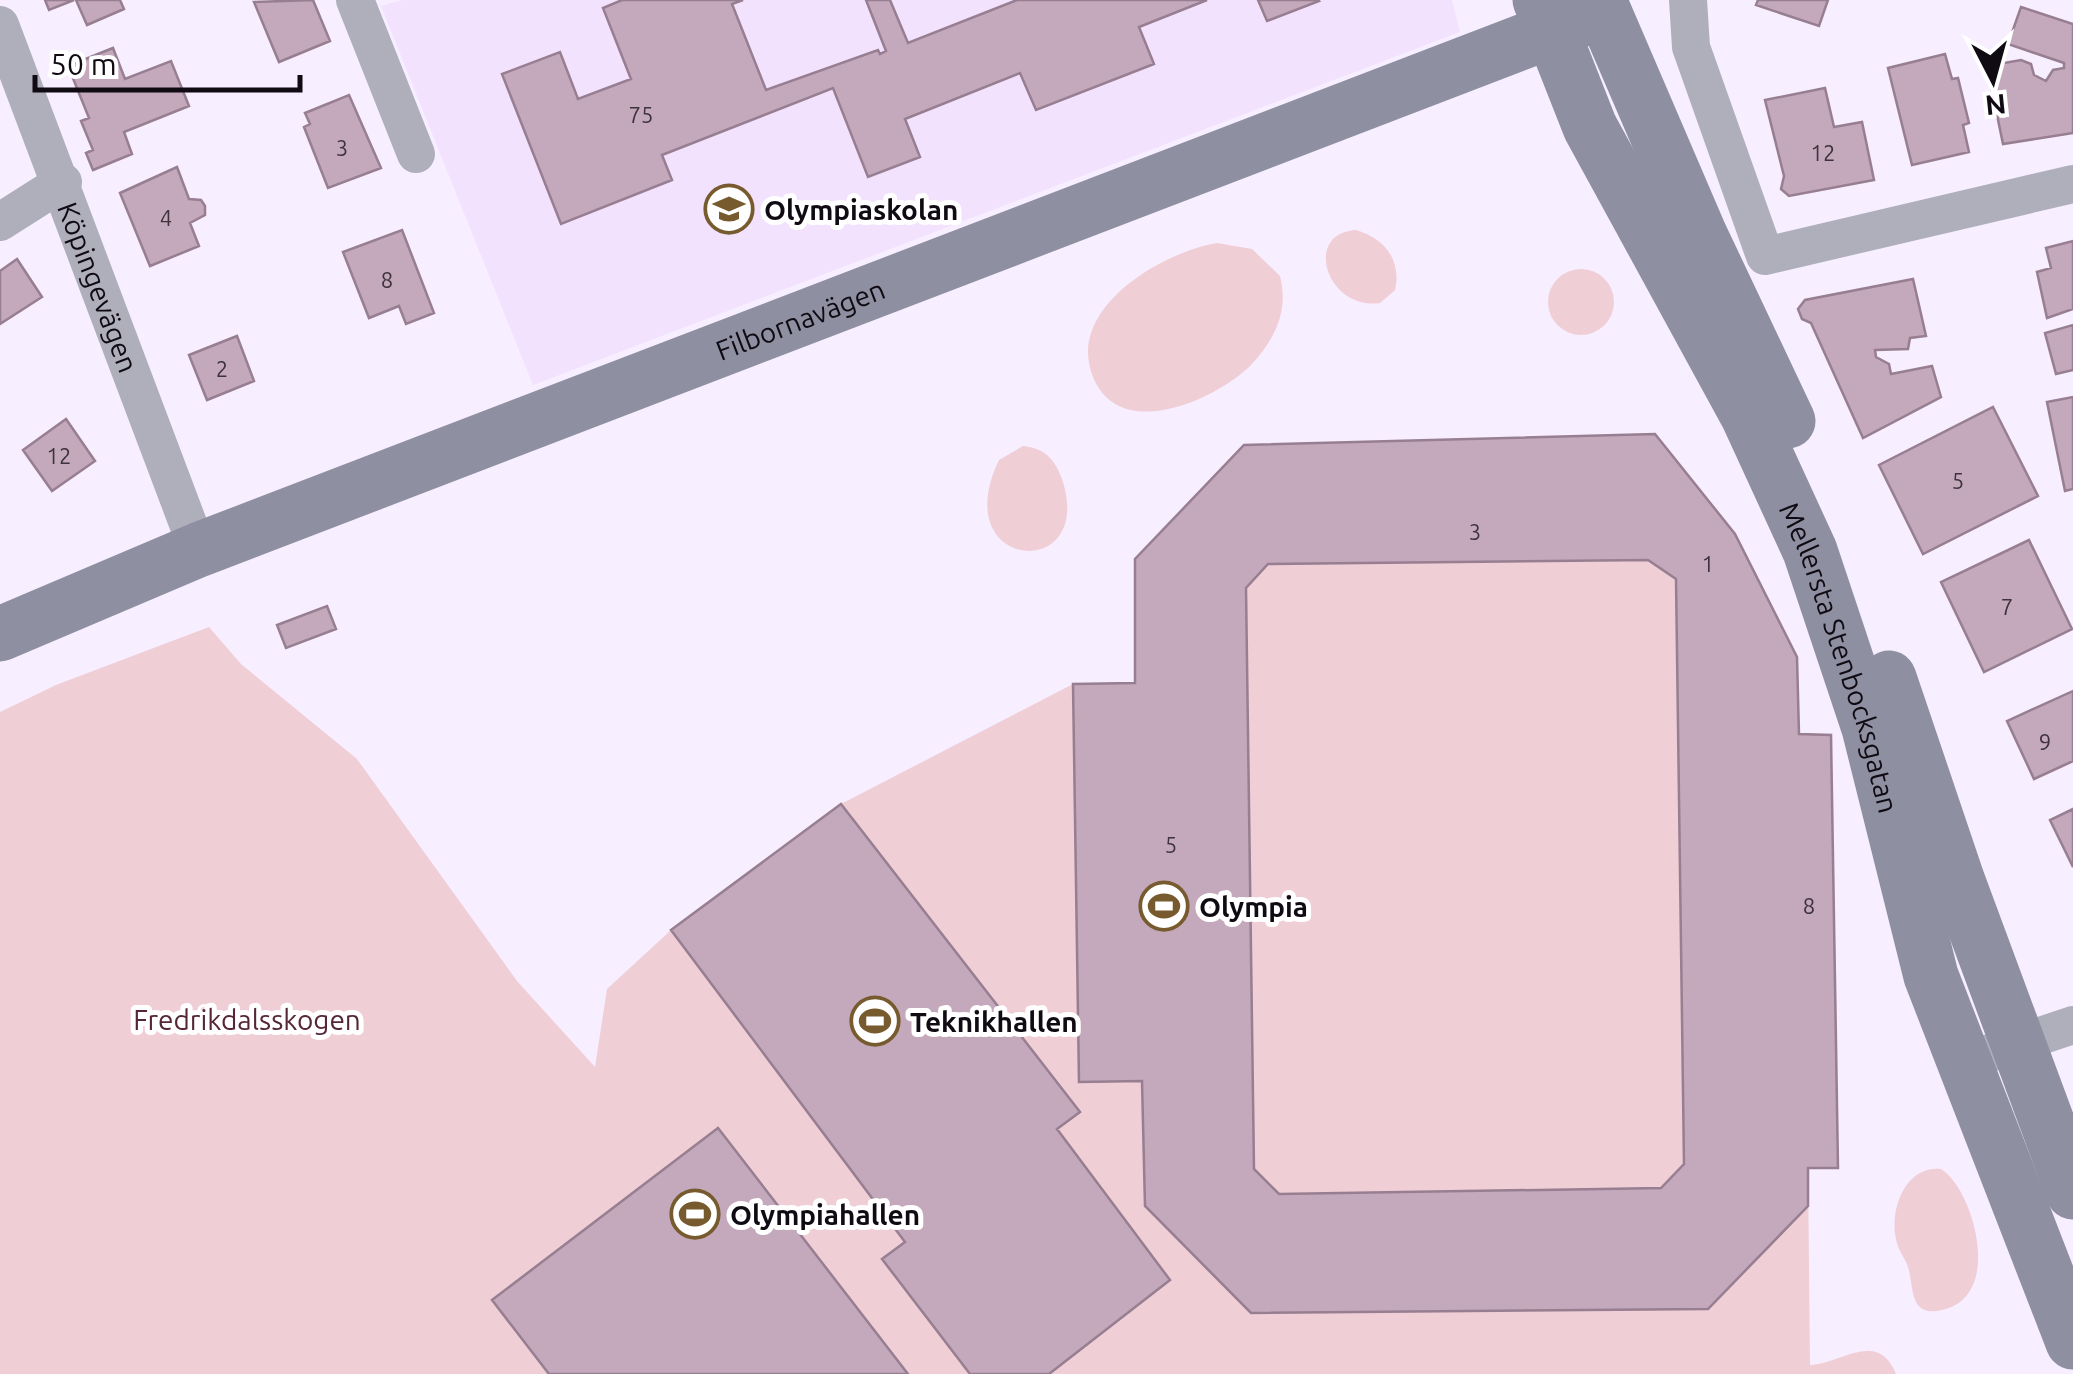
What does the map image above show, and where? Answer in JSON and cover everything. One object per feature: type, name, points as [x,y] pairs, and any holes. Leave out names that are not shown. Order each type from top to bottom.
[{"type":"main road","name":"Filbornavägen","points":[[0,634],[198,550],[1546,16],[1601,6]]},
{"type":"main road","name":"Mellersta Stenbocksgatan","points":[[1601,6],[1660,146],[1831,518],[2073,1192]]},
{"type":"main road","name":"Mellersta Stenbocksgatan","points":[[1546,16],[1590,128],[1748,416],[1810,551],[1868,728],[1926,958],[2073,1342]]},
{"type":"street","points":[[354,0],[416,154]]},
{"type":"street","points":[[1688,0],[1691,47],[1765,256],[2073,184]]},
{"type":"street","name":"Köpingevägen","points":[[0,25],[198,550]]},
{"type":"street","points":[[0,222],[62,182]]},
{"type":"street","points":[[1963,1062],[2073,1025]]},
{"type":"shaded area","name":"Olympiaskolan","points":[[402,0],[1452,0],[1460,32],[533,385],[381,6]]},
{"type":"green space","points":[[1356,230],[1382,245],[1396,269],[1395,290],[1380,303],[1362,302],[1346,295],[1328,271],[1326,257],[1330,244],[1339,234]]},
{"type":"green space","points":[[1217,243],[1252,249],[1280,276],[1281,313],[1267,345],[1236,378],[1216,391],[1169,409],[1146,412],[1124,408],[1106,397],[1093,377],[1088,352],[1093,328],[1106,307],[1147,271],[1171,258]]},
{"type":"green space","points":[[1581,269],[1594,271],[1604,279],[1612,289],[1612,315],[1604,325],[1594,333],[1581,335],[1568,333],[1558,325],[1550,315],[1548,302],[1550,289],[1558,279],[1568,271]]},
{"type":"green space","name":"Fredrikdalsskogen","points":[[1655,434],[1735,534],[1797,657],[1799,733],[1831,735],[1838,1168],[1808,1168],[1810,1365],[1869,1351],[1879,1353],[1896,1374],[0,1374],[0,712],[56,685],[209,627],[241,664],[357,759],[517,981],[595,1067],[607,989],[671,930],[841,804],[1073,684],[1135,683],[1135,559],[1244,445]]},
{"type":"green space","points":[[1023,446],[1043,452],[1056,466],[1067,513],[1059,536],[1043,548],[1023,550],[1004,543],[991,525],[988,497],[999,460]]},
{"type":"green space","points":[[1941,1169],[1964,1197],[1977,1242],[1978,1265],[1973,1285],[1961,1301],[1931,1311],[1923,1309],[1914,1298],[1907,1264],[1897,1243],[1895,1218],[1908,1183],[1928,1170]]},
{"type":"building","points":[[45,0],[74,0],[49,10]]},
{"type":"building","points":[[76,0],[120,0],[124,9],[87,25]]},
{"type":"building","points":[[313,0],[330,41],[279,62],[254,2]]},
{"type":"building","points":[[622,0],[743,0],[732,4],[766,90],[878,50],[880,54],[886,51],[866,0],[890,0],[908,43],[1017,0],[1207,0],[1139,27],[1154,64],[1036,110],[1020,73],[905,119],[920,157],[868,177],[833,88],[662,155],[672,180],[561,224],[502,74],[560,52],[578,99],[631,79],[603,8]]},
{"type":"building","points":[[1258,0],[1318,0],[1319,1],[1267,21]]},
{"type":"building","points":[[1758,0],[1828,0],[1819,26],[1756,5]]},
{"type":"building","points":[[2021,7],[2073,24],[2073,133],[2003,144],[1987,66],[2021,60],[2031,64],[2034,75],[2046,81],[2053,70],[2064,68],[2064,63],[2008,44]]},
{"type":"building","points":[[113,48],[125,79],[171,61],[189,106],[124,132],[132,154],[93,170],[86,153],[93,150],[81,121],[89,118],[68,66]]},
{"type":"building","points":[[1945,54],[1952,79],[1958,78],[1969,123],[1963,125],[1969,152],[1912,165],[1888,68]]},
{"type":"building","points":[[1825,88],[1834,127],[1862,122],[1874,180],[1789,196],[1781,189],[1784,176],[1765,100]]},
{"type":"building","points":[[349,95],[381,168],[328,188],[304,127],[310,124],[305,113]]},
{"type":"building","points":[[177,167],[189,199],[201,200],[205,206],[205,215],[190,223],[199,246],[150,266],[120,193]]},
{"type":"building","points":[[402,230],[434,313],[406,324],[399,306],[369,318],[343,252]]},
{"type":"building","points":[[2073,241],[2073,309],[2047,318],[2037,272],[2051,268],[2046,248]]},
{"type":"building","points":[[17,259],[42,297],[0,324],[0,271]]},
{"type":"building","points":[[1913,279],[1926,336],[1910,338],[1908,349],[1875,350],[1876,357],[1889,364],[1891,374],[1932,366],[1941,397],[1863,438],[1811,323],[1802,319],[1798,309],[1805,300]]},
{"type":"building","points":[[2073,325],[2073,370],[2056,374],[2045,333]]},
{"type":"building","points":[[237,336],[254,381],[207,400],[189,355]]},
{"type":"building","points":[[2073,397],[2073,489],[2065,491],[2047,402]]},
{"type":"building","points":[[1993,407],[2038,496],[1923,554],[1879,465]]},
{"type":"building","points":[[66,419],[95,461],[52,491],[23,450]]},
{"type":"building","name":"Olympia","points":[[1655,434],[1735,534],[1797,657],[1799,734],[1831,735],[1838,1168],[1808,1168],[1808,1206],[1708,1309],[1251,1313],[1145,1206],[1142,1081],[1079,1082],[1073,684],[1135,683],[1135,559],[1244,445]],"holes":[[[1648,560],[1676,579],[1684,1164],[1661,1188],[1279,1194],[1254,1169],[1246,588],[1268,564]]]},
{"type":"building","points":[[2029,540],[2072,629],[1984,672],[1941,582]]},
{"type":"building","points":[[327,606],[336,629],[286,648],[277,625]]},
{"type":"building","points":[[2073,691],[2073,761],[2034,779],[2007,721]]},
{"type":"building","name":"Teknikhallen","points":[[841,804],[1080,1112],[1057,1129],[1170,1280],[1049,1374],[970,1374],[882,1259],[905,1242],[671,930]]},
{"type":"building","points":[[2073,809],[2073,867],[2050,820]]},
{"type":"building","name":"Olympiahallen","points":[[718,1128],[908,1374],[549,1374],[492,1300]]},
{"type":"place","name":"Olympiaskolan","points":[[729,209]]},
{"type":"place","name":"Olympia","points":[[1164,906]]},
{"type":"place","name":"Teknikhallen","points":[[875,1021]]},
{"type":"place","name":"Olympiahallen","points":[[695,1214]]}]
